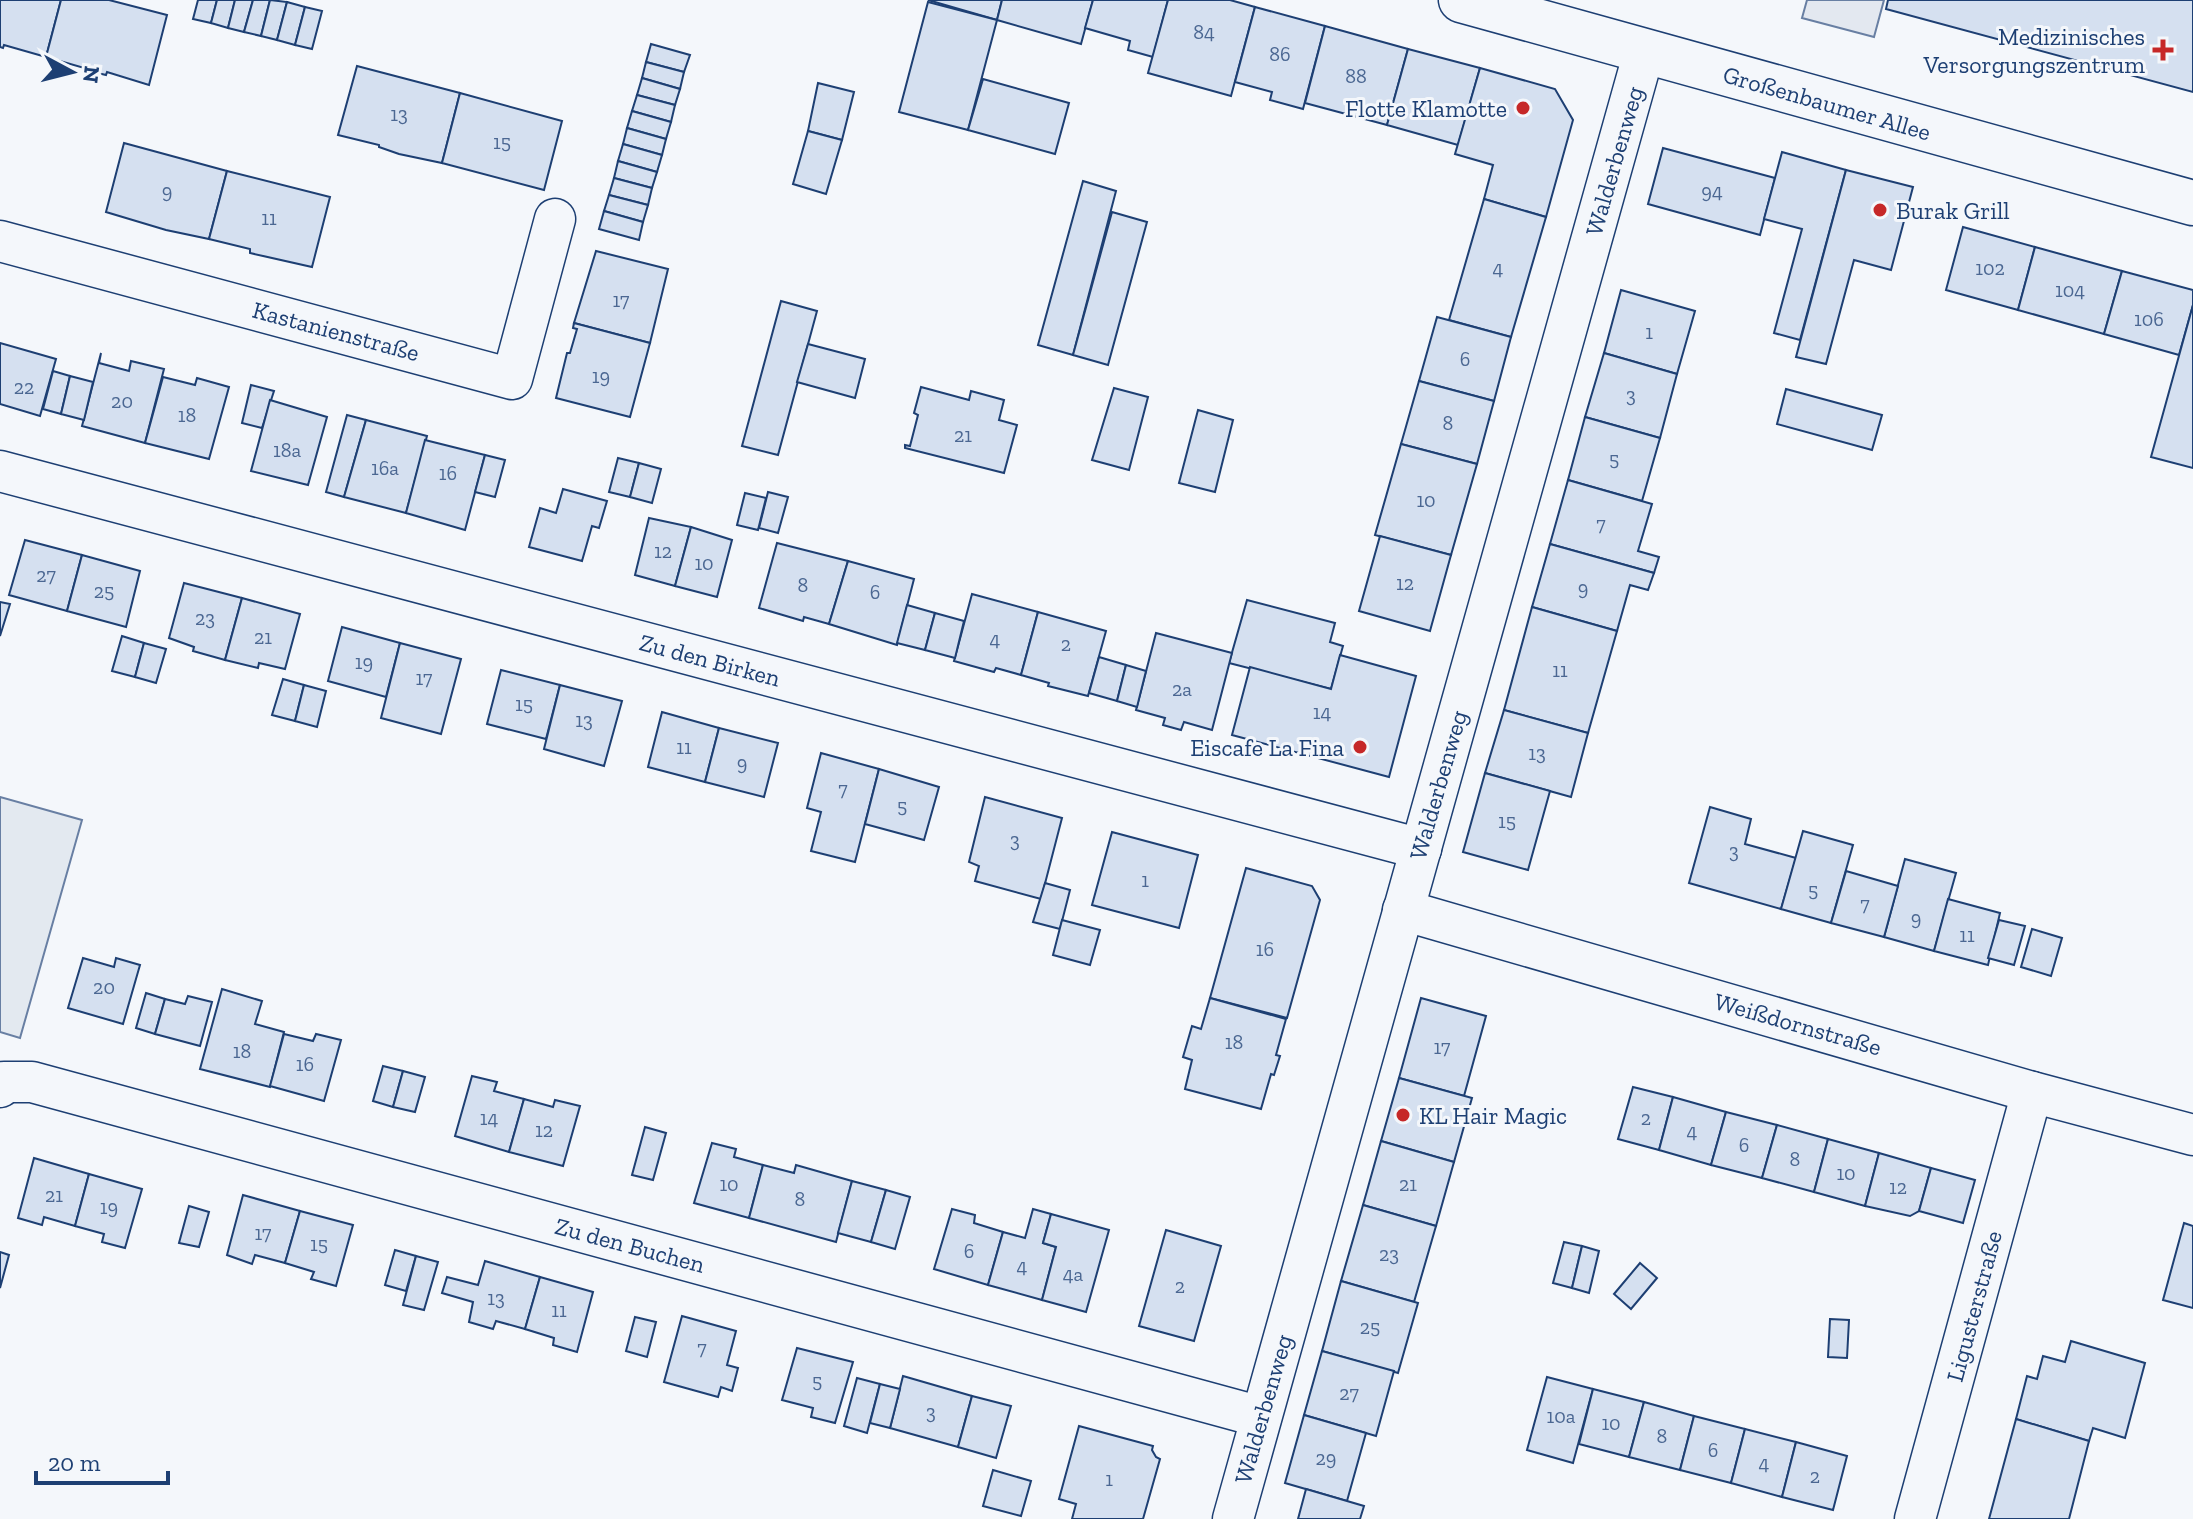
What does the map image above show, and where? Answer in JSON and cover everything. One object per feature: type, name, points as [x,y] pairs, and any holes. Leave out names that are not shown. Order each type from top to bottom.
[{"type":"main road","name":"Großenbaumer Allee","points":[[1461,0],[2193,203]]},
{"type":"street","name":"Walderbenweg","points":[[1233,1519],[1644,52]]},
{"type":"street","name":"Kastanienstraße","points":[[0,241],[512,379],[555,219]]},
{"type":"street","name":"Zu den Birken","points":[[0,471],[1421,849]]},
{"type":"street","name":"Weißdornstraße","points":[[1403,910],[2032,1092],[2193,1135]]},
{"type":"street","name":"Zu den Buchen","points":[[0,1087],[4,1082],[32,1082],[1261,1417]]},
{"type":"street","name":"Ligusterstraße","points":[[1915,1519],[2032,1092]]},
{"type":"shaded area","points":[[1807,0],[1884,0],[1874,37],[1802,18]]},
{"type":"shaded area","points":[[0,797],[82,820],[20,1038],[0,1032]]},
{"type":"building","points":[[0,0],[61,0],[46,57],[4,45],[0,47]]},
{"type":"building","points":[[61,0],[109,0],[167,15],[149,85],[46,57]]},
{"type":"building","points":[[198,0],[217,0],[211,23],[193,19]]},
{"type":"building","points":[[217,0],[235,0],[228,28],[211,23]]},
{"type":"building","points":[[235,0],[253,0],[244,32],[228,28]]},
{"type":"building","points":[[253,0],[270,0],[261,36],[244,32]]},
{"type":"building","points":[[270,0],[287,2],[277,40],[261,36]]},
{"type":"building","points":[[928,0],[1002,0],[997,20]]},
{"type":"building","points":[[1002,0],[1093,0],[1081,44],[997,20]]},
{"type":"building","points":[[1093,0],[1168,0],[1153,57],[1128,50],[1130,41],[1085,28]]},
{"type":"building","points":[[1168,0],[1230,0],[1255,7],[1231,96],[1148,73]]},
{"type":"building","points":[[1888,0],[2193,0],[2193,92],[1886,9]]},
{"type":"building","points":[[287,2],[305,7],[295,45],[277,40]]},
{"type":"building","points":[[928,2],[997,20],[968,130],[899,112]]},
{"type":"building","points":[[305,7],[322,11],[312,49],[295,45]]},
{"type":"building","points":[[1255,7],[1325,26],[1303,109],[1270,100],[1272,92],[1235,82]]},
{"type":"building","points":[[1325,26],[1408,49],[1387,125],[1305,103]]},
{"type":"building","points":[[651,44],[690,55],[684,72],[646,62]]},
{"type":"building","points":[[1408,49],[1480,68],[1458,145],[1387,125]]},
{"type":"building","points":[[646,62],[684,72],[680,89],[642,78]]},
{"type":"building","points":[[357,66],[460,93],[442,163],[399,154],[379,145],[338,135]]},
{"type":"building","points":[[1480,68],[1555,89],[1573,120],[1546,217],[1484,199],[1493,165],[1455,154]]},
{"type":"building","points":[[642,78],[680,89],[675,105],[637,95]]},
{"type":"building","points":[[983,79],[1069,103],[1055,154],[968,130]]},
{"type":"building","points":[[818,83],[854,92],[842,140],[808,131]]},
{"type":"building","points":[[460,93],[562,121],[544,190],[442,163]]},
{"type":"building","points":[[637,95],[675,105],[671,122],[632,111]]},
{"type":"building","points":[[632,111],[671,122],[666,139],[627,128]]},
{"type":"building","points":[[627,128],[666,139],[662,155],[623,144]]},
{"type":"building","points":[[808,131],[842,140],[826,194],[793,184]]},
{"type":"building","points":[[124,143],[227,171],[209,239],[106,212]]},
{"type":"building","points":[[623,144],[662,155],[657,172],[618,161]]},
{"type":"building","points":[[1663,148],[1775,178],[1760,235],[1648,204]]},
{"type":"building","points":[[1782,152],[1846,170],[1800,340],[1774,333],[1802,229],[1764,219]]},
{"type":"building","points":[[618,161],[657,172],[652,188],[614,178]]},
{"type":"building","points":[[1846,170],[1913,187],[1891,270],[1854,260],[1826,364],[1796,357]]},
{"type":"building","points":[[227,171],[330,197],[312,267],[250,253],[250,249],[209,239]]},
{"type":"building","points":[[614,178],[652,188],[648,205],[609,195]]},
{"type":"building","points":[[1083,181],[1116,191],[1073,355],[1038,345]]},
{"type":"building","points":[[609,195],[648,205],[643,222],[604,211]]},
{"type":"building","points":[[1484,199],[1546,217],[1511,337],[1449,320]]},
{"type":"building","points":[[604,211],[643,222],[639,240],[599,229]]},
{"type":"building","points":[[1112,212],[1147,222],[1108,365],[1073,355]]},
{"type":"building","points":[[1963,227],[2035,247],[2018,310],[1946,290]]},
{"type":"building","points":[[2035,247],[2122,271],[2104,334],[2018,310]]},
{"type":"building","points":[[596,251],[668,269],[650,343],[574,323]]},
{"type":"building","points":[[2122,271],[2193,290],[2193,305],[2179,355],[2104,334]]},
{"type":"building","points":[[1621,290],[1695,311],[1677,374],[1604,353]]},
{"type":"building","points":[[781,301],[817,311],[778,455],[742,446]]},
{"type":"building","points":[[2193,305],[2193,468],[2151,457]]},
{"type":"building","points":[[1437,317],[1511,337],[1494,401],[1419,381]]},
{"type":"building","points":[[574,323],[650,343],[630,417],[556,398],[567,353],[570,353],[577,329],[573,328]]},
{"type":"building","points":[[0,343],[56,359],[40,416],[0,404]]},
{"type":"building","points":[[808,344],[865,359],[855,398],[797,382]]},
{"type":"building","points":[[101,353],[99,363],[129,371],[131,361],[164,369],[145,443],[82,426]]},
{"type":"building","points":[[1604,353],[1677,374],[1660,438],[1585,417]]},
{"type":"building","points":[[53,371],[70,376],[61,414],[43,409]]},
{"type":"building","points":[[70,376],[93,382],[84,420],[61,414]]},
{"type":"building","points":[[163,377],[195,385],[197,378],[229,387],[209,459],[145,443]]},
{"type":"building","points":[[1419,381],[1494,401],[1477,464],[1401,444]]},
{"type":"building","points":[[251,385],[274,391],[262,428],[242,423]]},
{"type":"building","points":[[921,387],[969,400],[971,391],[1004,400],[999,420],[1017,425],[1004,473],[905,448],[905,445],[910,446]]},
{"type":"building","points":[[1114,388],[1148,397],[1129,470],[1092,460]]},
{"type":"building","points":[[1786,389],[1882,415],[1872,450],[1777,424]]},
{"type":"building","points":[[270,400],[327,417],[308,485],[251,471]]},
{"type":"building","points":[[1198,410],[1233,420],[1215,492],[1179,483]]},
{"type":"building","points":[[347,415],[366,420],[344,497],[326,492]]},
{"type":"building","points":[[1585,417],[1660,438],[1642,501],[1568,480]]},
{"type":"building","points":[[366,420],[427,436],[406,513],[344,497]]},
{"type":"building","points":[[425,440],[485,455],[465,530],[406,513]]},
{"type":"building","points":[[1401,444],[1477,464],[1451,555],[1375,535]]},
{"type":"building","points":[[485,455],[505,460],[495,497],[475,492]]},
{"type":"building","points":[[618,458],[639,463],[630,497],[609,492]]},
{"type":"building","points":[[639,463],[661,469],[652,503],[630,497]]},
{"type":"building","points":[[1568,480],[1652,504],[1638,551],[1659,557],[1654,573],[1550,544]]},
{"type":"building","points":[[563,489],[607,501],[599,528],[592,526],[582,561],[529,547],[540,508],[556,513]]},
{"type":"building","points":[[768,492],[788,497],[778,533],[759,528]]},
{"type":"building","points":[[745,493],[766,498],[758,530],[737,525]]},
{"type":"building","points":[[649,518],[691,527],[675,586],[635,575]]},
{"type":"building","points":[[691,527],[732,540],[717,597],[675,586]]},
{"type":"building","points":[[1380,536],[1451,555],[1430,631],[1359,611]]},
{"type":"building","points":[[25,540],[82,555],[67,611],[9,595]]},
{"type":"building","points":[[777,543],[848,561],[829,624],[804,617],[803,621],[759,608]]},
{"type":"building","points":[[1550,544],[1654,573],[1648,590],[1630,585],[1617,631],[1532,607]]},
{"type":"building","points":[[82,555],[140,571],[126,627],[67,611]]},
{"type":"building","points":[[848,561],[914,579],[897,645],[829,624]]},
{"type":"building","points":[[184,583],[242,598],[225,660],[193,651],[194,647],[169,638]]},
{"type":"building","points":[[972,594],[1038,612],[1021,675],[996,668],[994,672],[954,661]]},
{"type":"building","points":[[242,598],[300,614],[285,669],[259,663],[258,668],[225,660]]},
{"type":"building","points":[[1247,600],[1335,623],[1330,642],[1343,646],[1331,689],[1229,663]]},
{"type":"building","points":[[0,602],[10,604],[0,636]]},
{"type":"building","points":[[907,605],[935,613],[925,650],[897,643]]},
{"type":"building","points":[[1532,607],[1617,631],[1588,733],[1504,710]]},
{"type":"building","points":[[1038,612],[1106,631],[1088,696],[1048,686],[1049,683],[1021,675]]},
{"type":"building","points":[[935,613],[964,621],[955,658],[925,650]]},
{"type":"building","points":[[342,627],[400,643],[386,697],[328,681]]},
{"type":"building","points":[[1156,633],[1232,653],[1212,730],[1184,722],[1181,730],[1163,725],[1165,718],[1136,710]]},
{"type":"building","points":[[122,636],[144,643],[135,677],[112,671]]},
{"type":"building","points":[[144,643],[166,649],[156,683],[135,677]]},
{"type":"building","points":[[400,643],[461,659],[441,734],[381,718]]},
{"type":"building","points":[[1340,655],[1416,676],[1389,777],[1232,735],[1250,667],[1331,689]]},
{"type":"building","points":[[1099,657],[1126,665],[1117,701],[1089,693]]},
{"type":"building","points":[[1126,665],[1146,671],[1137,707],[1117,701]]},
{"type":"building","points":[[501,670],[560,685],[546,739],[487,724]]},
{"type":"building","points":[[283,679],[304,685],[295,721],[272,715]]},
{"type":"building","points":[[304,685],[326,691],[317,727],[295,721]]},
{"type":"building","points":[[560,685],[622,701],[604,766],[544,749]]},
{"type":"building","points":[[1504,710],[1588,733],[1571,797],[1485,773]]},
{"type":"building","points":[[662,712],[719,728],[705,782],[648,767]]},
{"type":"building","points":[[719,728],[778,743],[764,797],[705,782]]},
{"type":"building","points":[[821,753],[879,769],[855,862],[811,851],[821,812],[807,808]]},
{"type":"building","points":[[879,769],[939,787],[924,840],[865,824]]},
{"type":"building","points":[[1485,773],[1550,791],[1528,870],[1463,852]]},
{"type":"building","points":[[985,797],[1062,818],[1041,899],[975,881],[979,866],[969,862]]},
{"type":"building","points":[[1710,807],[1751,819],[1745,844],[1796,858],[1781,909],[1689,883]]},
{"type":"building","points":[[1803,831],[1853,845],[1831,923],[1781,909]]},
{"type":"building","points":[[1112,832],[1198,855],[1179,928],[1092,905]]},
{"type":"building","points":[[1905,859],[1956,873],[1934,951],[1884,937]]},
{"type":"building","points":[[1246,868],[1312,886],[1320,900],[1287,1018],[1210,998]]},
{"type":"building","points":[[1846,871],[1898,886],[1884,937],[1831,923]]},
{"type":"building","points":[[1045,883],[1070,890],[1060,929],[1033,922]]},
{"type":"building","points":[[1948,899],[2000,913],[1988,965],[1934,951]]},
{"type":"building","points":[[1062,920],[1100,930],[1090,965],[1053,955]]},
{"type":"building","points":[[1999,920],[2025,926],[2014,965],[1988,958]]},
{"type":"building","points":[[2032,929],[2062,938],[2051,976],[2021,967]]},
{"type":"building","points":[[83,958],[114,967],[116,958],[140,965],[123,1024],[68,1008]]},
{"type":"building","points":[[222,989],[262,1001],[255,1024],[284,1032],[270,1087],[200,1069]]},
{"type":"building","points":[[146,993],[165,999],[155,1034],[136,1028]]},
{"type":"building","points":[[188,996],[212,1002],[200,1046],[155,1034],[165,999],[185,1004]]},
{"type":"building","points":[[1210,998],[1286,1019],[1276,1055],[1280,1056],[1261,1109],[1185,1089],[1192,1060],[1183,1057],[1192,1026],[1201,1029]]},
{"type":"building","points":[[1421,998],[1486,1016],[1464,1096],[1399,1078]]},
{"type":"building","points":[[284,1034],[313,1041],[316,1034],[341,1040],[324,1101],[270,1086]]},
{"type":"building","points":[[383,1066],[403,1071],[393,1107],[373,1101]]},
{"type":"building","points":[[403,1071],[425,1077],[415,1112],[393,1107]]},
{"type":"building","points":[[472,1076],[497,1082],[494,1091],[524,1099],[509,1152],[455,1136]]},
{"type":"building","points":[[1399,1078],[1472,1098],[1454,1162],[1381,1141]]},
{"type":"building","points":[[1633,1087],[1673,1097],[1659,1150],[1618,1139]]},
{"type":"building","points":[[1673,1097],[1726,1112],[1711,1165],[1659,1150]]},
{"type":"building","points":[[524,1099],[553,1107],[555,1100],[580,1106],[563,1166],[509,1152]]},
{"type":"building","points":[[1726,1112],[1777,1125],[1762,1178],[1711,1165]]},
{"type":"building","points":[[1777,1125],[1828,1139],[1814,1192],[1762,1178]]},
{"type":"building","points":[[645,1127],[666,1133],[653,1180],[632,1175]]},
{"type":"building","points":[[1828,1139],[1879,1153],[1865,1206],[1814,1192]]},
{"type":"building","points":[[1381,1141],[1454,1162],[1436,1226],[1363,1205]]},
{"type":"building","points":[[712,1143],[736,1149],[734,1157],[763,1165],[749,1218],[694,1203]]},
{"type":"building","points":[[1879,1153],[1931,1168],[1919,1211],[1910,1216],[1865,1206]]},
{"type":"building","points":[[34,1158],[89,1174],[75,1226],[44,1217],[42,1225],[18,1218]]},
{"type":"building","points":[[763,1165],[794,1173],[796,1165],[852,1181],[836,1242],[749,1218]]},
{"type":"building","points":[[1931,1168],[1975,1180],[1963,1223],[1919,1211]]},
{"type":"building","points":[[89,1174],[142,1189],[125,1248],[102,1242],[104,1234],[75,1226]]},
{"type":"building","points":[[852,1181],[886,1190],[871,1242],[838,1233]]},
{"type":"building","points":[[886,1190],[910,1197],[895,1249],[871,1242]]},
{"type":"building","points":[[243,1195],[300,1211],[285,1263],[255,1255],[252,1264],[227,1255]]},
{"type":"building","points":[[1363,1205],[1436,1226],[1414,1302],[1341,1281]]},
{"type":"building","points":[[189,1206],[209,1212],[199,1247],[179,1243]]},
{"type":"building","points":[[952,1209],[975,1215],[974,1223],[1003,1232],[988,1285],[934,1269]]},
{"type":"building","points":[[1033,1209],[1051,1214],[1043,1243],[1056,1247],[1042,1300],[988,1285],[1003,1232],[1025,1238]]},
{"type":"building","points":[[300,1211],[353,1225],[336,1286],[311,1279],[314,1272],[285,1263]]},
{"type":"building","points":[[1051,1214],[1109,1230],[1086,1312],[1042,1300],[1056,1247],[1043,1243]]},
{"type":"building","points":[[2184,1223],[2193,1226],[2193,1308],[2163,1300]]},
{"type":"building","points":[[1166,1230],[1221,1246],[1194,1341],[1139,1326]]},
{"type":"building","points":[[1564,1242],[1582,1246],[1572,1288],[1553,1283]]},
{"type":"building","points":[[1582,1246],[1599,1251],[1589,1293],[1572,1288]]},
{"type":"building","points":[[395,1250],[416,1256],[406,1291],[385,1285]]},
{"type":"building","points":[[0,1252],[9,1255],[0,1288]]},
{"type":"building","points":[[416,1256],[438,1262],[424,1310],[403,1305]]},
{"type":"building","points":[[485,1261],[540,1277],[525,1329],[496,1321],[493,1329],[469,1322],[473,1302],[442,1293],[447,1277],[478,1285]]},
{"type":"building","points":[[1640,1263],[1657,1278],[1631,1309],[1614,1294]]},
{"type":"building","points":[[540,1277],[593,1292],[577,1352],[553,1345],[554,1338],[525,1329]]},
{"type":"building","points":[[1341,1281],[1418,1303],[1398,1373],[1322,1351]]},
{"type":"building","points":[[682,1316],[736,1331],[727,1365],[738,1368],[732,1391],[721,1387],[718,1397],[664,1382]]},
{"type":"building","points":[[635,1317],[656,1322],[647,1357],[626,1351]]},
{"type":"building","points":[[1830,1319],[1849,1320],[1847,1358],[1828,1357]]},
{"type":"building","points":[[2071,1341],[2145,1363],[2125,1438],[2093,1428],[2089,1441],[2016,1419],[2027,1376],[2037,1379],[2043,1356],[2065,1362]]},
{"type":"building","points":[[797,1348],[853,1362],[835,1423],[811,1417],[813,1408],[782,1400]]},
{"type":"building","points":[[1322,1351],[1394,1371],[1376,1436],[1304,1415]]},
{"type":"building","points":[[903,1376],[972,1396],[958,1447],[890,1428]]},
{"type":"building","points":[[1547,1377],[1593,1389],[1573,1463],[1527,1450]]},
{"type":"building","points":[[857,1378],[880,1384],[867,1433],[844,1426]]},
{"type":"building","points":[[880,1384],[900,1389],[890,1428],[870,1423]]},
{"type":"building","points":[[1593,1389],[1644,1402],[1629,1457],[1579,1444]]},
{"type":"building","points":[[972,1396],[1011,1406],[996,1458],[958,1447]]},
{"type":"building","points":[[1644,1402],[1694,1416],[1680,1470],[1629,1457]]},
{"type":"building","points":[[1304,1415],[1366,1433],[1347,1501],[1285,1483]]},
{"type":"building","points":[[1694,1416],[1745,1429],[1731,1483],[1680,1470]]},
{"type":"building","points":[[2016,1419],[2089,1441],[2069,1519],[1989,1519]]},
{"type":"building","points":[[1079,1426],[1153,1446],[1152,1450],[1160,1459],[1143,1519],[1072,1519],[1076,1504],[1059,1499]]},
{"type":"building","points":[[1745,1429],[1796,1442],[1782,1497],[1731,1483]]},
{"type":"building","points":[[1796,1442],[1847,1456],[1833,1510],[1782,1497]]},
{"type":"building","points":[[993,1470],[1031,1481],[1021,1516],[983,1506]]},
{"type":"building","points":[[1306,1489],[1364,1506],[1360,1519],[1298,1519]]},
{"type":"place","name":"Medizinisches Versorgungszentrum","points":[[2163,50]]},
{"type":"place","name":"Flotte Klamotte","points":[[1523,108]]},
{"type":"place","name":"Burak Grill","points":[[1880,210]]},
{"type":"place","name":"Eiscafe La Fina","points":[[1360,747]]},
{"type":"place","name":"KL Hair Magic","points":[[1403,1115]]}]
